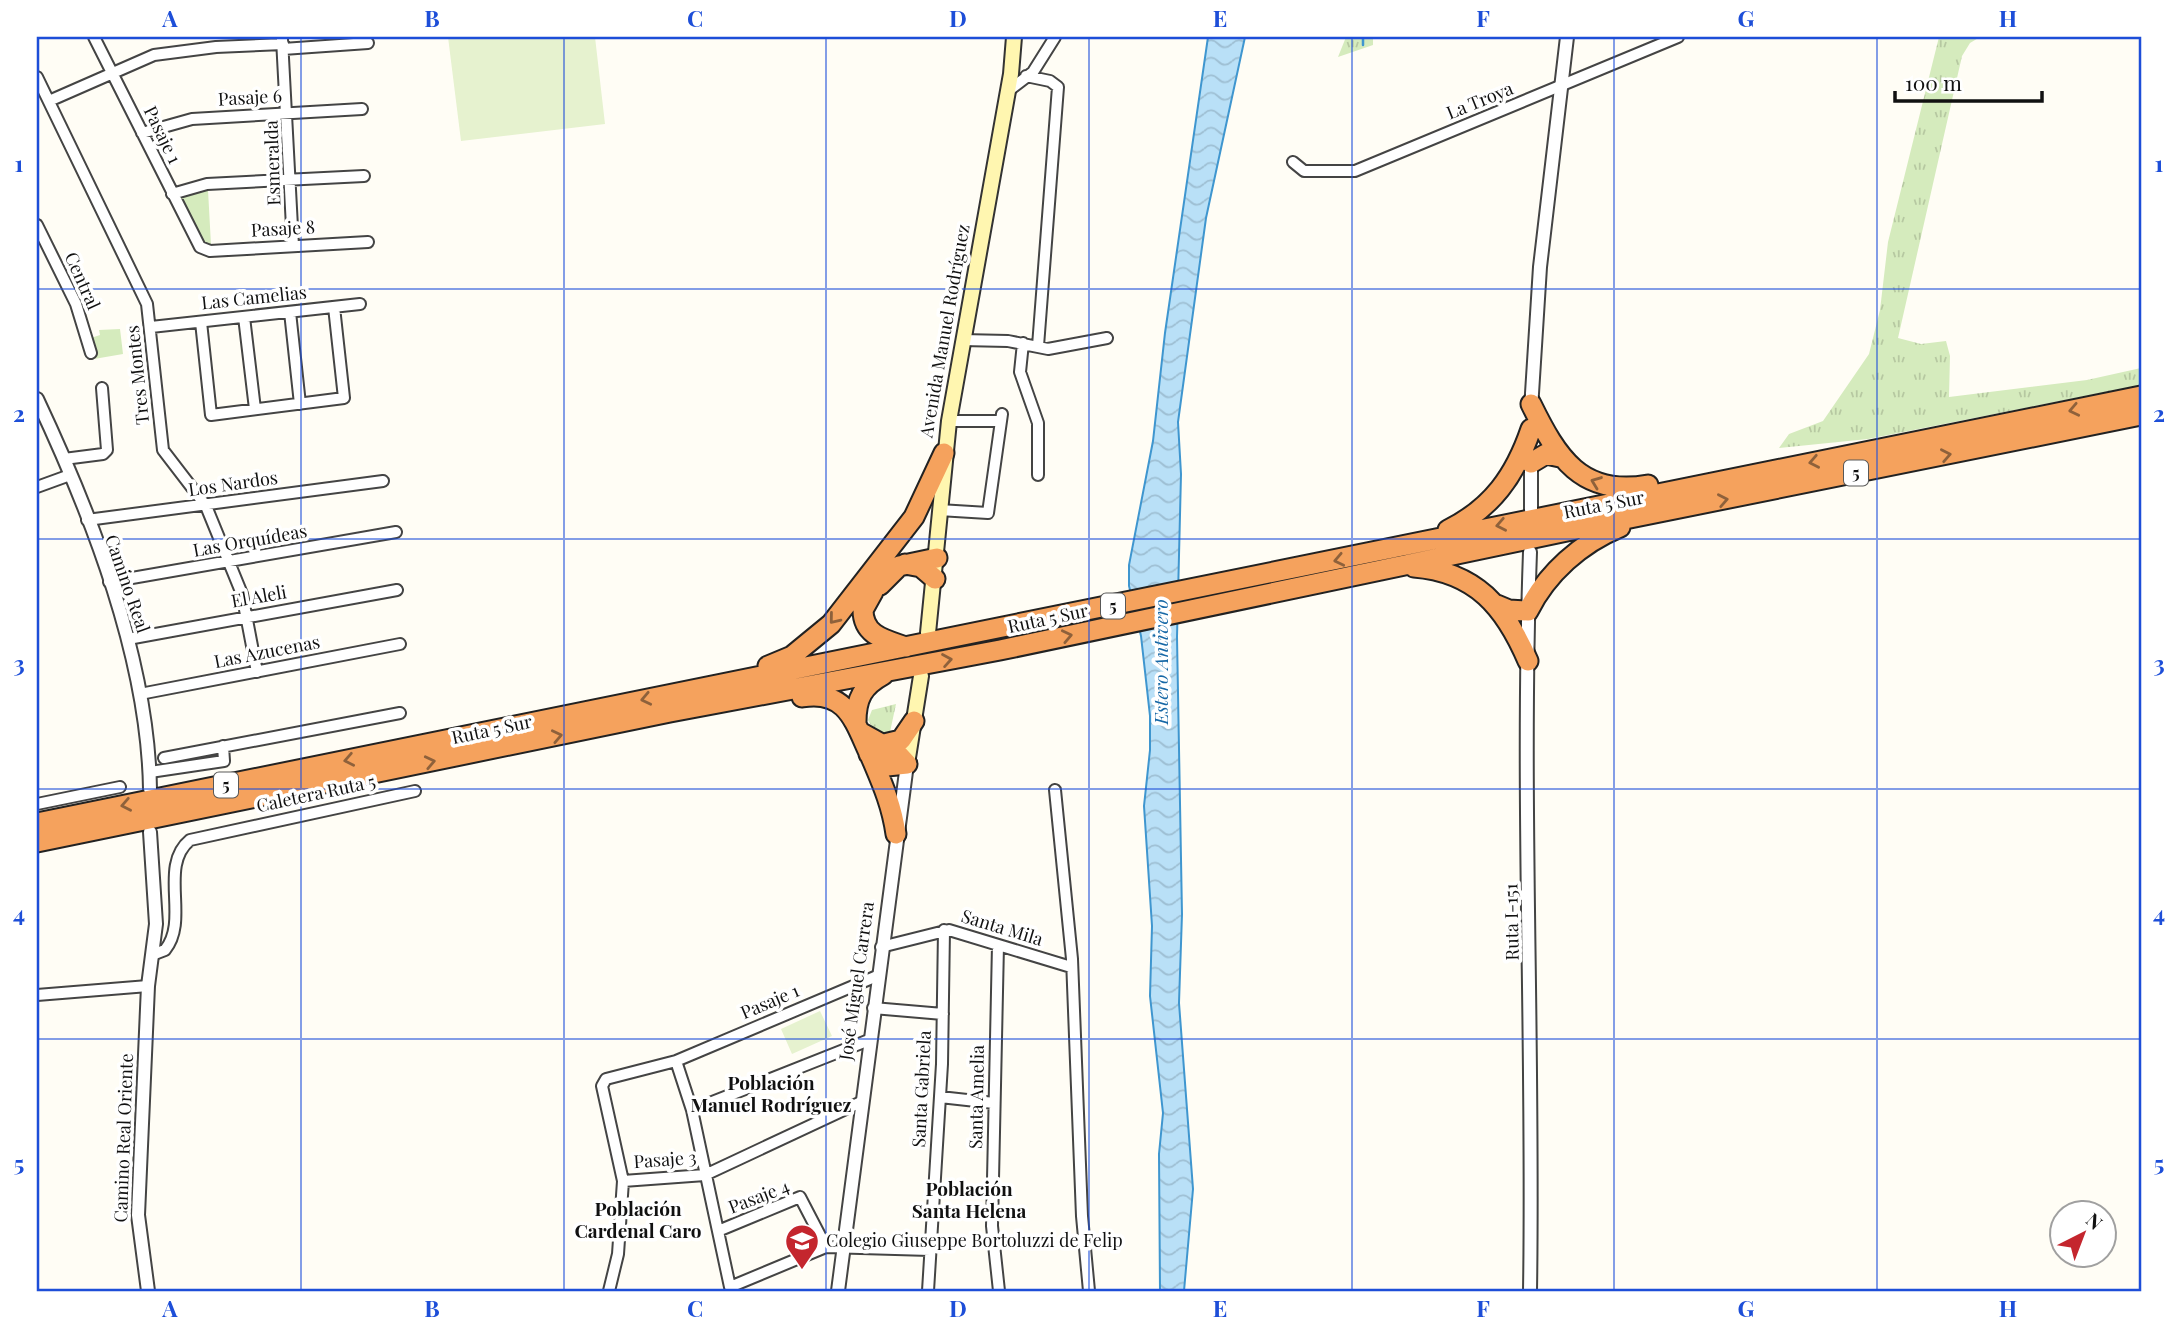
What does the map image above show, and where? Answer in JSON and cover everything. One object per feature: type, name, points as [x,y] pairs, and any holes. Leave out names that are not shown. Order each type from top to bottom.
[{"type":"highway","name":"Ruta 5 Sur","points":[[37,823],[2141,396]]},
{"type":"highway","points":[[1531,404],[1548,440],[1560,457],[1585,478],[1618,488],[1718,474],[1760,473]]},
{"type":"highway","name":"Ruta 5 Sur","points":[[37,842],[670,712],[1000,650],[2141,415]]},
{"type":"highway","points":[[1406,547],[1469,519],[1489,504],[1510,477],[1531,429]]},
{"type":"highway","points":[[712,685],[771,666],[812,642],[831,624],[892,547],[920,506],[944,453]]},
{"type":"highway","points":[[1531,463],[1546,454],[1560,457]]},
{"type":"highway","points":[[1395,567],[1422,568],[1448,574],[1470,584],[1497,605],[1515,612],[1528,611],[1550,577],[1580,550],[1614,530],[1657,513]]},
{"type":"highway","points":[[892,547],[914,545],[937,558]]},
{"type":"highway","points":[[907,648],[877,636],[866,626],[863,610],[877,588],[904,564],[937,558]]},
{"type":"highway","points":[[904,564],[921,567],[934,579]]},
{"type":"highway","points":[[1497,605],[1528,661]]},
{"type":"highway","points":[[858,727],[857,701],[862,691],[893,670]]},
{"type":"highway","points":[[670,712],[743,707],[822,695],[840,704],[874,749],[890,798],[896,834]]},
{"type":"highway","points":[[874,749],[901,740],[914,721]]},
{"type":"highway","points":[[874,749],[896,752],[907,764]]},
{"type":"main road","name":"Avenida Manuel Rodríguez","points":[[928,633],[948,421],[1012,68],[1014,37]]},
{"type":"main road","name":"José Miguel Carrera","points":[[907,764],[921,676]]},
{"type":"street","name":"Pasaje 1","points":[[94,37],[200,247]]},
{"type":"street","points":[[1008,90],[1033,72],[1055,37]]},
{"type":"street","points":[[1531,510],[1531,404],[1540,267],[1567,37]]},
{"type":"street","name":"La Troya","points":[[1293,162],[1304,171],[1355,171],[1678,37]]},
{"type":"street","points":[[49,101],[154,55],[214,42],[368,43]]},
{"type":"street","name":"Esmeralda","points":[[283,43],[293,246]]},
{"type":"street","points":[[1012,68],[1026,69],[1040,59]]},
{"type":"street","points":[[1026,76],[1050,80],[1058,87],[1038,346]]},
{"type":"street","name":"Tres Montes","points":[[37,77],[144,295],[151,327],[163,450],[206,506],[242,594],[257,672]]},
{"type":"street","name":"Pasaje 6","points":[[142,133],[192,119],[362,110]]},
{"type":"street","points":[[172,194],[207,184],[364,176]]},
{"type":"street","name":"Central","points":[[37,225],[76,304],[91,353]]},
{"type":"street","name":"Pasaje 8","points":[[200,247],[210,251],[369,242]]},
{"type":"street","name":"Las Camelias","points":[[151,327],[360,304]]},
{"type":"street","points":[[201,322],[211,415],[344,398],[334,307]]},
{"type":"street","points":[[290,312],[300,404]]},
{"type":"street","points":[[244,317],[255,409]]},
{"type":"street","points":[[962,340],[1023,343],[1055,349],[1107,338]]},
{"type":"street","points":[[1023,343],[1020,372],[1038,423],[1038,475]]},
{"type":"street","points":[[64,459],[103,454],[107,450],[102,388]]},
{"type":"street","name":"Camino Real","points":[[37,399],[41,417],[64,459],[128,639],[140,694],[150,789]]},
{"type":"street","points":[[939,510],[988,513],[1001,418],[948,421]]},
{"type":"street","points":[[37,487],[70,475]]},
{"type":"street","name":"Los Nardos","points":[[87,520],[383,481]]},
{"type":"street","name":"Las Orquídeas","points":[[109,582],[228,564],[396,532]]},
{"type":"street","name":"Ruta I-151","points":[[1530,1291],[1528,611],[1531,552]]},
{"type":"street","name":"El Aleli","points":[[128,639],[397,590]]},
{"type":"street","name":"Las Azucenas","points":[[140,694],[400,644]]},
{"type":"street","points":[[164,758],[400,713]]},
{"type":"street","points":[[150,772],[223,761],[223,746]]},
{"type":"street","name":"José Miguel Carrera","points":[[838,1291],[860,1102],[907,764]]},
{"type":"street","points":[[37,804],[120,786]]},
{"type":"street","points":[[1055,790],[1071,967],[1082,1216],[1089,1291]]},
{"type":"street","name":"Caletera Ruta 5","points":[[152,955],[165,950],[173,936],[177,858],[190,840],[415,791]]},
{"type":"street","points":[[37,995],[148,986],[156,913],[150,832]]},
{"type":"street","name":"Santa Mila","points":[[881,947],[944,929],[1071,967]]},
{"type":"street","name":"Santa Gabriela","points":[[928,1291],[940,1097],[944,929]]},
{"type":"street","name":"Santa Amelia","points":[[998,945],[992,1226],[999,1291]]},
{"type":"street","name":"Pasaje 1","points":[[609,1291],[618,1254],[623,1181],[602,1086],[606,1079],[676,1061],[877,976]]},
{"type":"street","name":"Camino Real Oriente","points":[[148,986],[138,1215],[148,1291]]},
{"type":"street","points":[[873,1008],[943,1014]]},
{"type":"street","points":[[692,1110],[869,1041]]},
{"type":"street","points":[[676,1061],[692,1110],[730,1287],[826,1247],[930,1250]]},
{"type":"street","points":[[940,1097],[994,1103]]},
{"type":"street","name":"Pasaje 3","points":[[623,1181],[705,1175],[860,1102]]},
{"type":"street","name":"Pasaje 4","points":[[718,1231],[800,1196],[826,1247]]},
{"type":"green space","points":[[448,37],[595,37],[605,124],[461,141]]},
{"type":"green space","points":[[1346,37],[1373,37],[1373,45],[1338,57]]},
{"type":"green space","points":[[1939,37],[1980,37],[1970,43],[1962,56],[1898,338],[1921,344],[1946,341],[1950,356],[1949,397],[2087,380],[2141,368],[2141,385],[1868,439],[1779,448],[1789,434],[1823,421],[1869,354],[1880,310],[1888,242]]},
{"type":"green space","points":[[208,190],[211,245],[201,240],[180,197]]},
{"type":"green space","points":[[120,329],[123,354],[94,359],[91,338],[100,335],[99,330]]},
{"type":"green space","points":[[896,704],[890,732],[885,734],[874,730],[868,720],[872,710]]},
{"type":"green space","points":[[820,1011],[832,1036],[792,1054],[781,1029]]},
{"type":"water","name":"Estero Antivero","points":[[1208,37],[1245,37],[1206,218],[1178,422],[1181,474],[1177,637],[1182,914],[1179,1003],[1193,1189],[1184,1291],[1160,1291],[1159,1154],[1163,1113],[1150,996],[1152,926],[1144,806],[1150,750],[1150,716],[1141,636],[1129,586],[1129,565],[1153,441],[1165,333]]},
{"type":"waterway","points":[[1363,37],[1363,45]]},
{"type":"place","name":"Colegio Giuseppe Bortoluzzi de Felip","points":[[802,1271]]},
{"type":"district","name":"Población Manuel Rodríguez","points":[[771,1094]]},
{"type":"district","name":"Población Santa Helena","points":[[969,1200]]},
{"type":"district","name":"Población Cardenal Caro","points":[[638,1220]]}]
